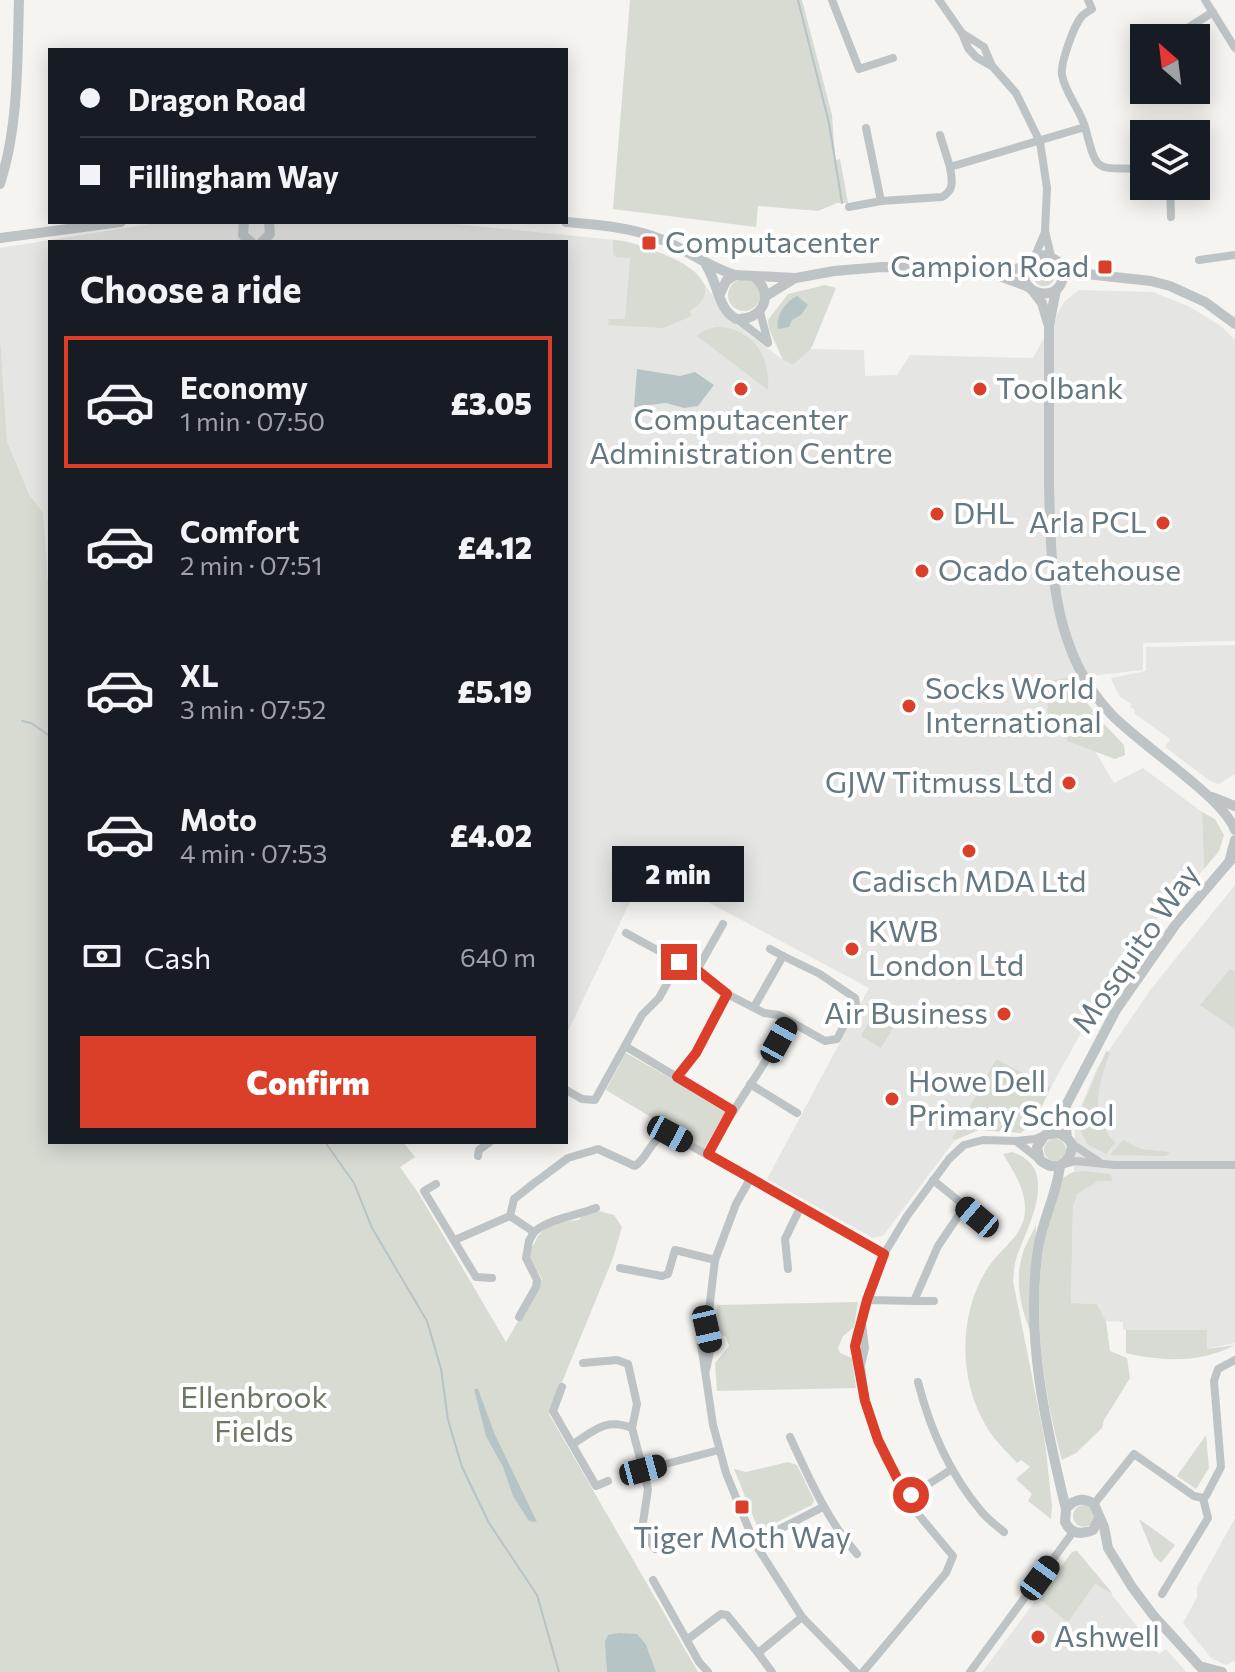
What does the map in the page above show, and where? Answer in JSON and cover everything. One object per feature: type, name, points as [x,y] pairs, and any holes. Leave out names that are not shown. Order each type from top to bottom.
[{"type":"street","points":[[0,184],[15,108],[19,0]]},
{"type":"street","points":[[832,0],[859,69],[893,58]]},
{"type":"street","points":[[939,0],[974,55],[993,67],[1016,93],[1040,142],[1047,188],[1045,231],[1051,256],[1072,271],[1170,286],[1205,302],[1235,324]]},
{"type":"street","points":[[1205,0],[1235,48]]},
{"type":"street","points":[[1093,9],[1082,16],[1074,30],[1062,78],[1081,113],[1095,163],[1101,168],[1130,169]]},
{"type":"street","points":[[1194,24],[1213,12]]},
{"type":"street","points":[[950,167],[1085,127]]},
{"type":"street","points":[[866,128],[881,201]]},
{"type":"street","points":[[849,207],[949,194],[952,187],[950,167],[940,135]]},
{"type":"street","points":[[1170,200],[1171,217]]},
{"type":"street","points":[[568,222],[612,226],[661,239],[735,275],[796,278],[882,267],[993,273],[1012,271],[1032,259],[1051,256]]},
{"type":"street","points":[[0,238],[106,224]]},
{"type":"street","points":[[1045,231],[1024,274],[1042,303],[1049,325]]},
{"type":"street","points":[[1199,260],[1235,255]]},
{"type":"street","points":[[705,263],[715,279],[725,311],[768,343],[760,312],[766,296],[796,278]]},
{"type":"street","points":[[1061,264],[1063,273],[1049,325],[1051,568],[1061,624],[1076,663],[1107,710],[1207,795],[1234,823]]},
{"type":"street","points":[[993,273],[1045,294],[1090,274]]},
{"type":"street","points":[[720,294],[726,281],[735,275]]},
{"type":"street","points":[[753,276],[760,281],[766,296]]},
{"type":"street","points":[[736,319],[748,319],[760,312]]},
{"type":"street","points":[[1207,795],[1235,806]]},
{"type":"street","name":"Mosquito Way","points":[[1048,1133],[1064,1112],[1116,1010],[1176,924],[1232,857],[1235,840]]},
{"type":"street","points":[[697,970],[723,924]]},
{"type":"street","points":[[626,933],[697,970],[727,994],[764,1013],[779,1015],[825,1041],[837,1039],[856,1003],[855,998],[834,982],[770,949]]},
{"type":"street","points":[[754,1007],[783,956]]},
{"type":"street","points":[[568,1091],[582,1099],[595,1100],[642,1015],[659,998],[679,962]]},
{"type":"street","points":[[677,1077],[696,1053],[727,994]]},
{"type":"street","points":[[708,1154],[732,1110],[770,1057],[789,1022]]},
{"type":"street","points":[[625,1046],[732,1110]]},
{"type":"street","points":[[750,1084],[797,1113]]},
{"type":"street","points":[[1064,1112],[1070,1156],[1062,1165],[1051,1194],[1039,1244],[1034,1323],[1042,1402],[1060,1477],[1066,1509],[1065,1522],[1073,1532],[1086,1533],[1093,1530],[1099,1518]]},
{"type":"street","points":[[1048,1133],[1037,1147],[1051,1194]]},
{"type":"street","points":[[863,1672],[951,1564],[953,1556],[907,1498],[878,1440],[865,1401],[855,1346],[884,1254],[933,1180],[964,1145],[983,1140],[1035,1139],[1048,1133],[1059,1133],[1099,1162]]},
{"type":"street","points":[[510,1216],[514,1199],[568,1158],[598,1149],[632,1166],[640,1165],[662,1134],[670,1134],[884,1254]]},
{"type":"street","points":[[1016,1141],[1043,1163],[1235,1165]]},
{"type":"street","points":[[478,1156],[479,1150],[487,1144]]},
{"type":"street","points":[[750,1179],[736,1204],[715,1260],[701,1353],[719,1450],[736,1502],[754,1542],[802,1617],[856,1672]]},
{"type":"street","points":[[933,1180],[977,1217]]},
{"type":"street","points":[[436,1184],[424,1191],[476,1277],[492,1278]]},
{"type":"street","points":[[506,1192],[514,1199]]},
{"type":"street","points":[[914,1301],[938,1246],[965,1206]]},
{"type":"street","points":[[519,1317],[536,1287],[537,1280],[526,1258],[534,1232],[549,1221],[596,1208]]},
{"type":"street","points":[[788,1269],[785,1239],[800,1208]]},
{"type":"street","points":[[455,1240],[510,1216]]},
{"type":"street","points":[[510,1216],[534,1232]]},
{"type":"street","points":[[620,1268],[662,1276],[668,1274],[675,1250],[715,1260]]},
{"type":"street","points":[[867,1300],[934,1301]]},
{"type":"street","points":[[583,1363],[617,1360],[628,1364],[637,1404],[632,1428],[648,1489],[642,1529],[655,1549]]},
{"type":"street","points":[[1203,1498],[1209,1493],[1221,1467],[1214,1381],[1218,1369],[1235,1360]]},
{"type":"street","points":[[918,1382],[933,1435],[952,1469],[981,1512],[1004,1532]]},
{"type":"street","points":[[562,1387],[553,1411],[596,1486],[608,1481]]},
{"type":"street","points":[[573,1444],[612,1422],[632,1428]]},
{"type":"street","points":[[790,1437],[823,1507],[838,1533],[857,1554]]},
{"type":"street","points":[[643,1470],[719,1450]]},
{"type":"street","points":[[1094,1504],[1134,1454],[1194,1496],[1203,1498]]},
{"type":"street","points":[[907,1498],[952,1469]]},
{"type":"street","points":[[1060,1477],[1081,1499],[1094,1504],[1108,1548],[1153,1615],[1204,1670],[1222,1672]]},
{"type":"street","points":[[1162,1594],[1208,1518],[1203,1498]]},
{"type":"street","points":[[1066,1509],[1072,1502],[1081,1499]]},
{"type":"street","points":[[754,1542],[823,1507]]},
{"type":"street","points":[[970,1672],[1073,1532]]},
{"type":"street","points":[[1086,1533],[1108,1548]]},
{"type":"street","points":[[653,1580],[699,1662],[708,1672]]},
{"type":"street","points":[[688,1639],[721,1614],[727,1615],[772,1672]]},
{"type":"street","points":[[758,1653],[802,1617]]},
{"type":"shaded area","points":[[150,224],[455,224],[626,241],[649,248],[696,273],[732,321],[783,360],[793,365],[811,349],[864,350],[865,376],[897,375],[910,355],[1033,358],[1064,302],[1079,290],[1153,292],[1190,307],[1221,326],[1235,340],[1235,641],[1143,643],[1143,670],[1047,681],[1048,726],[1065,727],[1067,741],[1095,751],[1114,783],[1143,768],[1202,812],[1204,869],[1173,906],[1167,906],[1106,988],[1051,1087],[996,1059],[952,1138],[955,1140],[883,1236],[873,1238],[767,1179],[869,988],[646,869],[568,1031],[568,240],[50,240]]},
{"type":"shaded area","points":[[48,240],[48,576],[30,495],[7,441],[0,336],[0,248]]},
{"type":"shaded area","points":[[797,296],[808,305],[789,327],[778,329],[782,310]]},
{"type":"shaded area","points":[[637,369],[680,376],[695,372],[714,385],[698,406],[684,408],[666,403],[634,407]]},
{"type":"shaded area","points":[[1235,645],[1235,774],[1219,784],[1210,781],[1165,747],[1170,739],[1134,713],[1131,704],[1119,696],[1111,678],[1146,671],[1146,647]]},
{"type":"shaded area","points":[[1235,885],[1235,1343],[1207,1349],[1126,1349],[1123,1322],[1106,1321],[1097,1304],[1071,1303],[1075,1120],[1097,1068],[1151,989]]},
{"type":"shaded area","points":[[474,1389],[478,1389],[495,1435],[537,1522],[529,1521],[513,1496],[503,1467],[486,1436]]},
{"type":"shaded area","points":[[1235,1518],[1235,1661],[1226,1665],[1211,1658],[1183,1623],[1197,1597],[1197,1587]]},
{"type":"shaded area","points":[[1077,1551],[1159,1654],[1166,1649],[1186,1672],[982,1672],[1072,1552]]},
{"type":"shaded area","points":[[637,1634],[646,1645],[656,1672],[607,1672],[605,1641],[608,1635]]},
{"type":"green space","points":[[630,0],[802,0],[832,115],[835,155],[836,160],[840,159],[848,203],[837,203],[818,211],[758,206],[756,227],[613,209]]},
{"type":"green space","points":[[613,240],[663,254],[696,274],[705,285],[703,298],[690,311],[692,316],[663,328],[608,325],[609,319],[625,319],[630,258],[613,254]]},
{"type":"green space","points":[[1040,264],[1048,264],[1055,275],[1048,286],[1040,286],[1033,279],[1033,271]]},
{"type":"green space","points":[[744,279],[755,284],[760,295],[755,306],[744,311],[733,306],[728,295],[733,284]]},
{"type":"green space","points":[[825,285],[836,288],[811,349],[793,365],[783,360],[768,320],[788,294]]},
{"type":"green space","points":[[716,327],[740,332],[757,346],[766,366],[768,390],[697,336]]},
{"type":"green space","name":"Ellenbrook Fields","points":[[0,336],[7,441],[30,496],[43,513],[48,582],[48,1144],[405,1144],[415,1157],[400,1167],[506,1342],[542,1279],[528,1255],[538,1236],[557,1222],[579,1220],[599,1211],[614,1215],[622,1227],[613,1258],[549,1414],[698,1672],[0,1672]]},
{"type":"green space","points":[[1068,678],[1124,745],[1125,755],[1115,759],[1067,741],[1065,727],[1048,727],[1047,681]]},
{"type":"green space","points":[[1202,812],[1215,819],[1224,835],[1219,851],[1204,869]]},
{"type":"green space","points":[[1230,969],[1235,972],[1235,1029],[1200,1005]]},
{"type":"green space","points":[[878,1007],[899,1018],[881,1048],[861,1036]]},
{"type":"green space","points":[[1106,1051],[1110,1053],[1099,1089],[1099,1111],[1115,1143],[1106,1154],[1087,1144],[1076,1121]]},
{"type":"green space","points":[[626,1053],[726,1110],[704,1149],[606,1090]]},
{"type":"green space","points":[[996,1059],[1051,1087],[1036,1119],[1021,1133],[979,1130],[955,1140],[952,1138]]},
{"type":"green space","points":[[1055,1139],[1066,1150],[1055,1161],[1044,1150]]},
{"type":"green space","points":[[1123,1140],[1141,1149],[1170,1152],[1166,1156],[1110,1155]]},
{"type":"green space","points":[[1012,1152],[1027,1160],[1035,1170],[1038,1184],[1033,1214],[1016,1259],[1013,1281],[1045,1442],[1051,1519],[1028,1501],[1032,1494],[1016,1479],[1030,1467],[1021,1460],[1017,1463],[992,1435],[981,1416],[967,1373],[966,1328],[978,1285],[989,1266],[1017,1234],[1024,1219],[1025,1203],[1021,1188],[1003,1154]]},
{"type":"green space","points":[[1073,1172],[1110,1174],[1113,1181],[1098,1181],[1077,1194],[1073,1206],[1071,1303],[1097,1304],[1106,1321],[1110,1351],[1127,1358],[1130,1378],[1102,1428],[1076,1453],[1062,1460],[1044,1376],[1039,1290],[1047,1226],[1061,1179]]},
{"type":"green space","points":[[1036,1225],[1032,1335],[1019,1288],[1019,1269]]},
{"type":"green space","points":[[858,1302],[854,1327],[843,1336],[838,1348],[840,1353],[852,1358],[856,1388],[717,1391],[715,1363],[729,1346],[726,1337],[716,1332],[717,1305]]},
{"type":"green space","points":[[1126,1330],[1207,1330],[1207,1349],[1235,1345],[1195,1358],[1154,1358],[1126,1353]]},
{"type":"green space","points":[[1206,1435],[1209,1468],[1196,1489],[1177,1476]]},
{"type":"green space","points":[[788,1462],[797,1465],[814,1500],[812,1505],[759,1531],[734,1469],[746,1472]]},
{"type":"green space","points":[[1084,1505],[1095,1516],[1084,1527],[1073,1516]]},
{"type":"green space","points":[[1139,1519],[1175,1545],[1161,1563],[1154,1556]]},
{"type":"green space","points":[[1077,1551],[1113,1594],[1095,1584],[1068,1622],[1038,1598],[1072,1552]]},
{"type":"waterway","points":[[798,0],[829,123],[842,203]]},
{"type":"waterway","points":[[22,721],[31,723],[48,735]]},
{"type":"waterway","points":[[326,1144],[354,1183],[372,1228],[427,1321],[441,1369],[448,1420],[462,1467],[489,1523],[537,1595],[559,1672]]},
{"type":"place","name":"Computacenter","points":[[649,243]]},
{"type":"place","name":"Campion Road","points":[[1105,267]]},
{"type":"place","name":"Computacenter Administration Centre","points":[[741,389]]},
{"type":"place","name":"Toolbank","points":[[980,389]]},
{"type":"place","name":"DHL","points":[[937,514]]},
{"type":"place","name":"Arla PCL","points":[[1163,523]]},
{"type":"place","name":"Ocado Gatehouse","points":[[922,571]]},
{"type":"place","name":"Socks World International","points":[[909,706]]},
{"type":"place","name":"GJW Titmuss Ltd","points":[[1069,783]]},
{"type":"place","name":"Cadisch MDA Ltd","points":[[969,851]]},
{"type":"place","name":"KWB London Ltd","points":[[852,949]]},
{"type":"place","name":"Air Business","points":[[1004,1014]]},
{"type":"place","name":"Howe Dell Primary School","points":[[892,1099]]},
{"type":"place","name":"Tiger Moth Way","points":[[742,1507]]},
{"type":"place","name":"Ashwell","points":[[1038,1637]]},
{"type":"route","points":[[679,962],[697,970],[727,994],[696,1053],[677,1077],[732,1110],[708,1154],[884,1254],[855,1346],[865,1401],[880,1445],[907,1498],[911,1495]]}]
